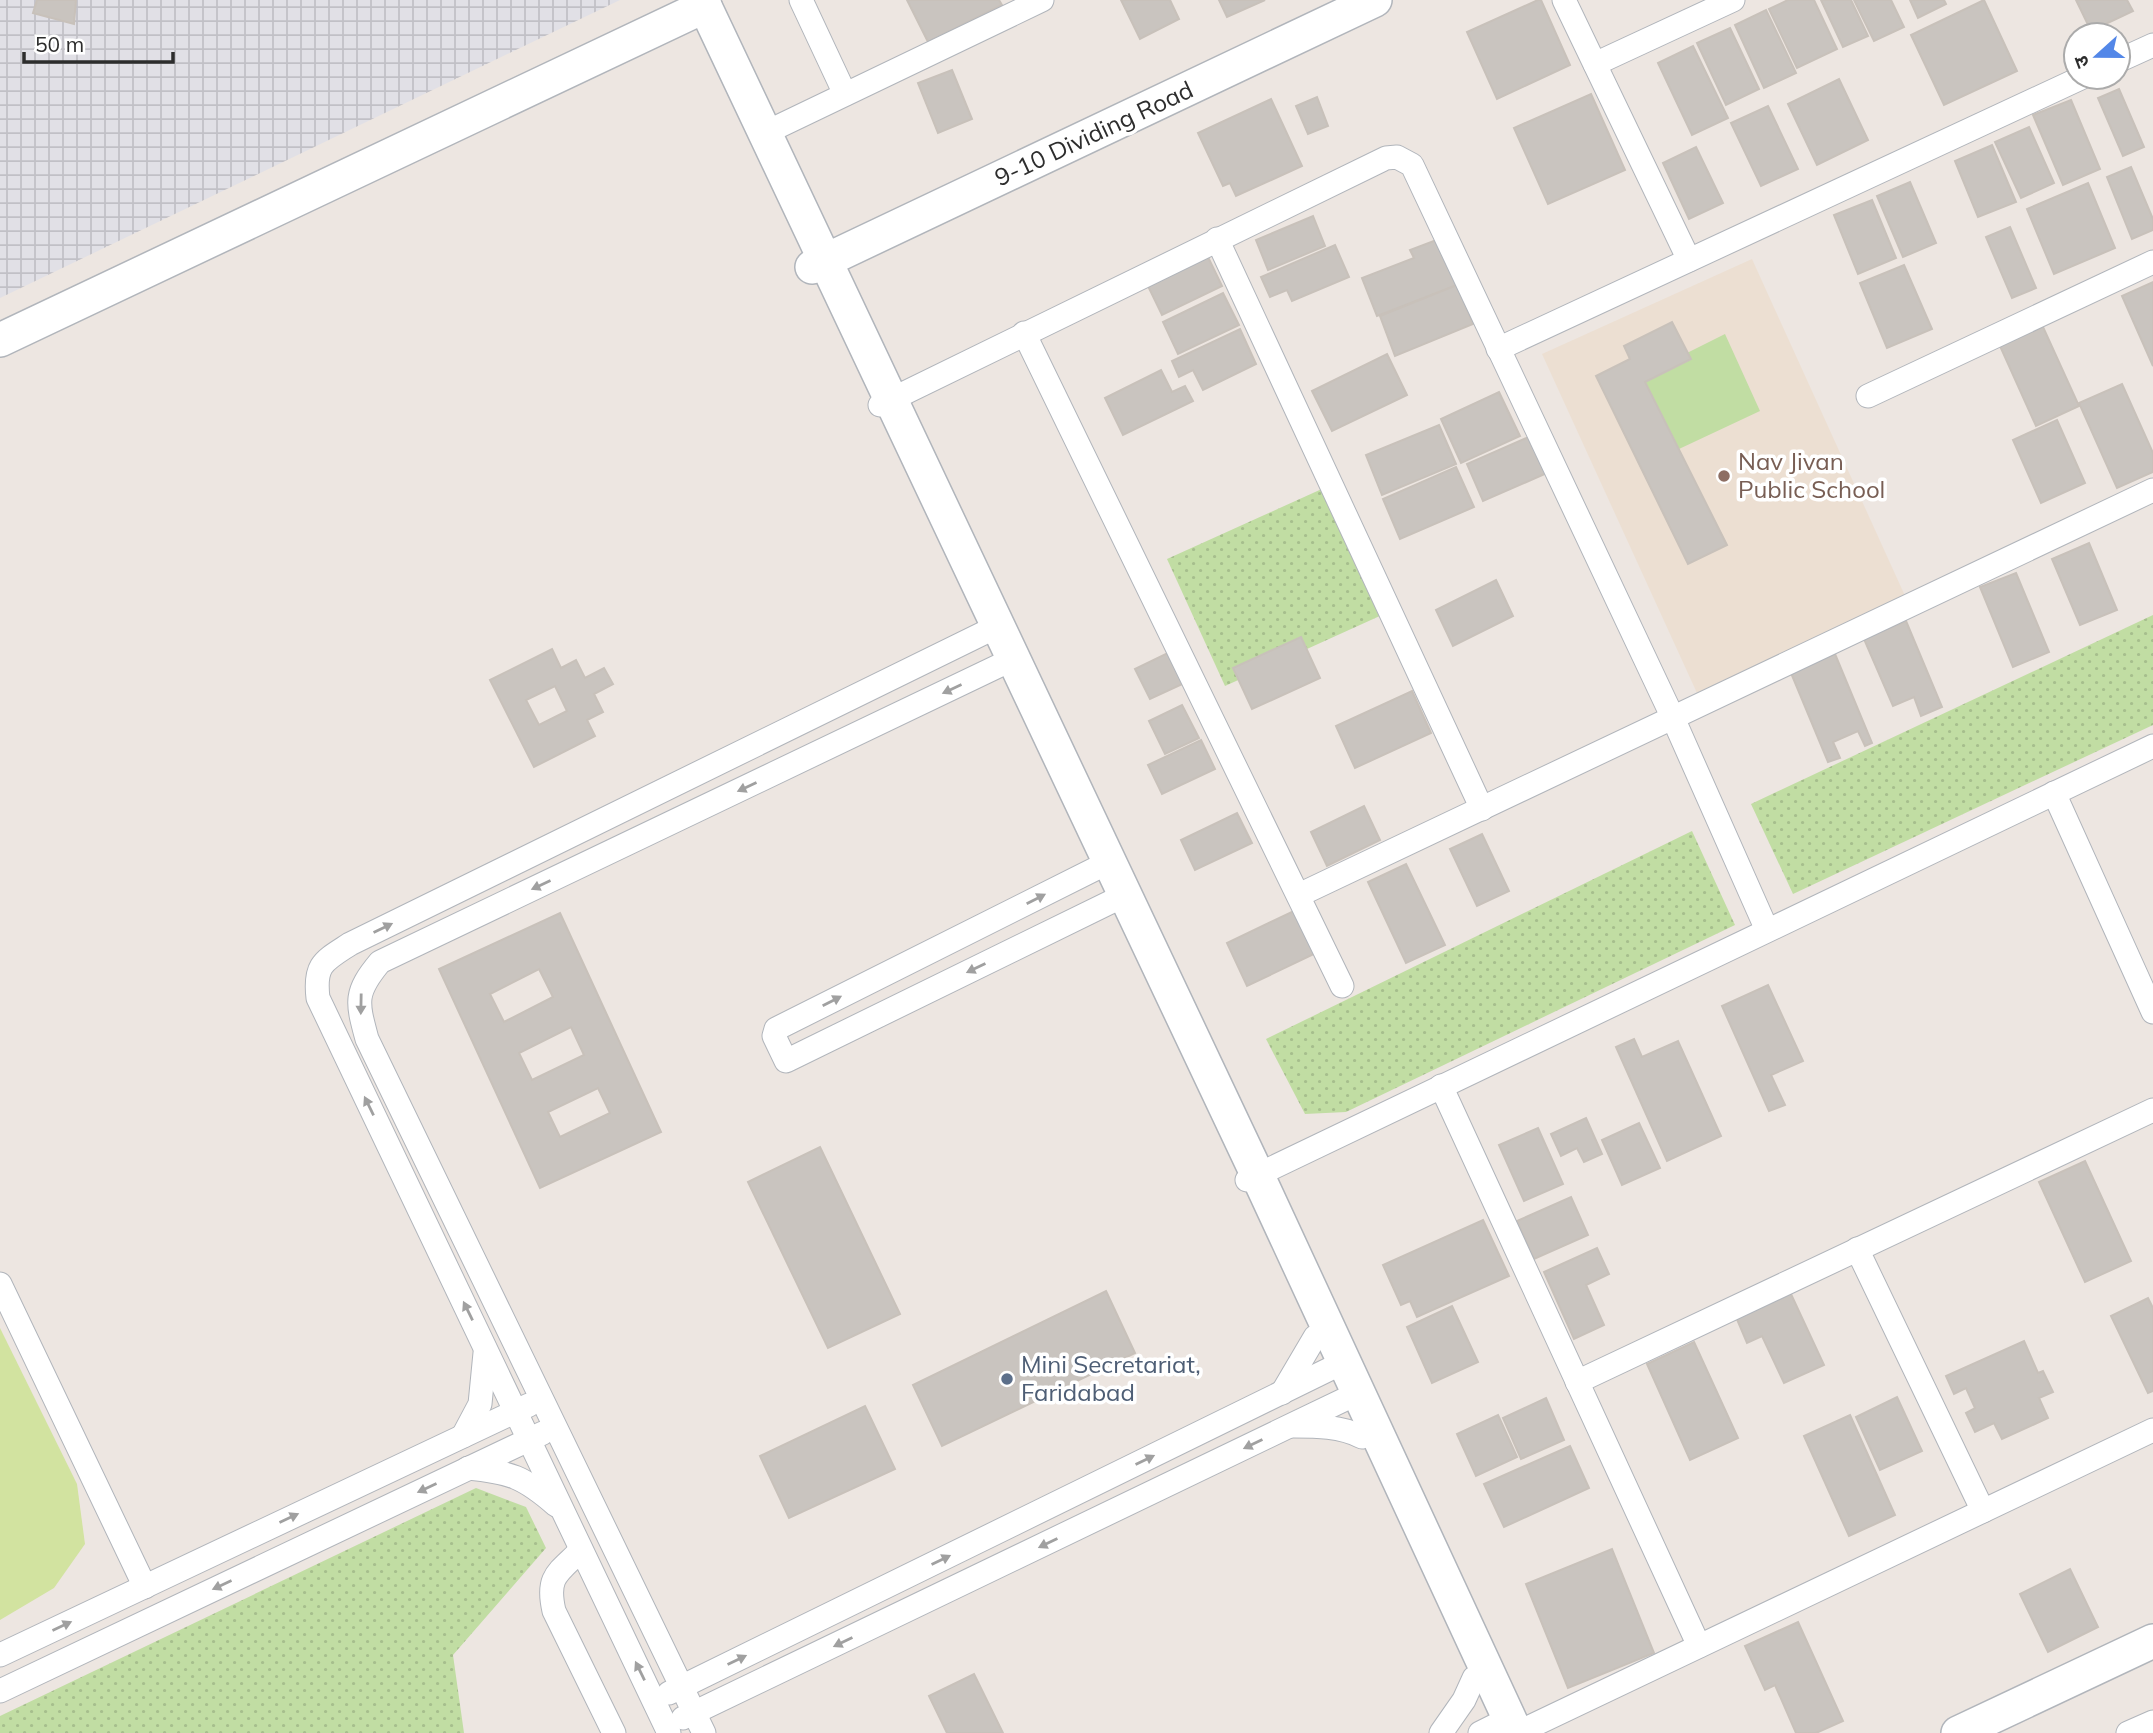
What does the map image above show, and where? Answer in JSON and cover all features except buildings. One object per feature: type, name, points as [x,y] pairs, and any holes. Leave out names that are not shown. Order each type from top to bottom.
[{"type":"street","points":[[801,0],[845,94]]},
{"type":"street","points":[[765,132],[1017,5],[1042,0]]},
{"type":"street","name":"9-10 Dividing Road","points":[[819,264],[1375,0]]},
{"type":"street","points":[[1564,0],[1689,260]]},
{"type":"street","points":[[1595,64],[1733,0]]},
{"type":"street","points":[[696,4],[765,132],[819,264]]},
{"type":"street","points":[[696,4],[1250,1178],[1503,1729]]},
{"type":"street","points":[[0,341],[696,4]]},
{"type":"street","points":[[2132,55],[2153,45]]},
{"type":"street","points":[[1498,349],[2062,87]]},
{"type":"street","points":[[884,403],[1386,158],[1405,159],[1412,165],[1673,718],[1767,930]]},
{"type":"street","points":[[1217,239],[1482,809]]},
{"type":"street","points":[[1868,396],[2153,262]]},
{"type":"street","points":[[1024,334],[1342,986]]},
{"type":"street","points":[[1299,895],[2153,490]]},
{"type":"street","points":[[991,630],[350,944],[323,962],[315,977],[318,998],[667,1730],[699,1723],[1351,1396]]},
{"type":"street","points":[[699,1723],[367,1039],[358,1006],[363,981],[380,962],[1007,663]]},
{"type":"street","points":[[1250,1178],[2153,746]]},
{"type":"street","points":[[2054,793],[2153,1012]]},
{"type":"street","points":[[1102,865],[776,1029],[774,1036],[786,1061],[1118,899]]},
{"type":"street","points":[[1441,1086],[1699,1646]]},
{"type":"street","points":[[1577,1382],[2153,1110]]},
{"type":"street","points":[[1250,1178],[1315,1337],[1337,1366]]},
{"type":"street","points":[[1857,1249],[1983,1511]]},
{"type":"street","points":[[0,1284],[145,1587]]},
{"type":"street","points":[[1282,1393],[1315,1337]]},
{"type":"street","points":[[463,1436],[480,1404],[485,1373],[485,1348]]},
{"type":"street","points":[[653,1699],[1337,1366]]},
{"type":"street","points":[[1351,1396],[1362,1437],[1475,1678],[1503,1729]]},
{"type":"street","points":[[0,1655],[542,1399]]},
{"type":"street","points":[[1290,1426],[1319,1426],[1362,1437]]},
{"type":"street","points":[[0,1690],[555,1427]]},
{"type":"street","points":[[1503,1729],[1699,1646],[2153,1430]]},
{"type":"street","points":[[468,1468],[498,1471],[532,1484],[564,1512]]},
{"type":"street","points":[[581,1550],[557,1574],[549,1590],[554,1611],[614,1733]]},
{"type":"street","points":[[1958,1733],[2153,1641]]},
{"type":"street","points":[[1441,1733],[1464,1700],[1475,1678]]},
{"type":"street","points":[[2128,1733],[2153,1722]]},
{"type":"shaded area","points":[[0,0],[620,0],[0,298]]},
{"type":"shaded area","name":"Nav Jivan Public School","points":[[1752,259],[1906,598],[1697,693],[1542,354]]},
{"type":"green space","points":[[1725,334],[1760,411],[1679,449],[1645,382],[1690,360],[1687,353]]},
{"type":"green space","points":[[1324,488],[1382,615],[1225,686],[1167,559]]},
{"type":"green space","points":[[2153,615],[2153,725],[1793,894],[1751,804]]},
{"type":"green space","points":[[1692,831],[1735,925],[1346,1112],[1305,1114],[1266,1039]]},
{"type":"green space","points":[[0,1328],[77,1484],[85,1544],[54,1588],[0,1620]]},
{"type":"green space","points":[[476,1488],[526,1507],[546,1548],[453,1655],[464,1733],[0,1733],[0,1716]]},
{"type":"place","name":"Nav Jivan Public School","points":[[1724,476]]},
{"type":"place","name":"Mini Secretariat, Faridabad","points":[[1007,1379]]}]
